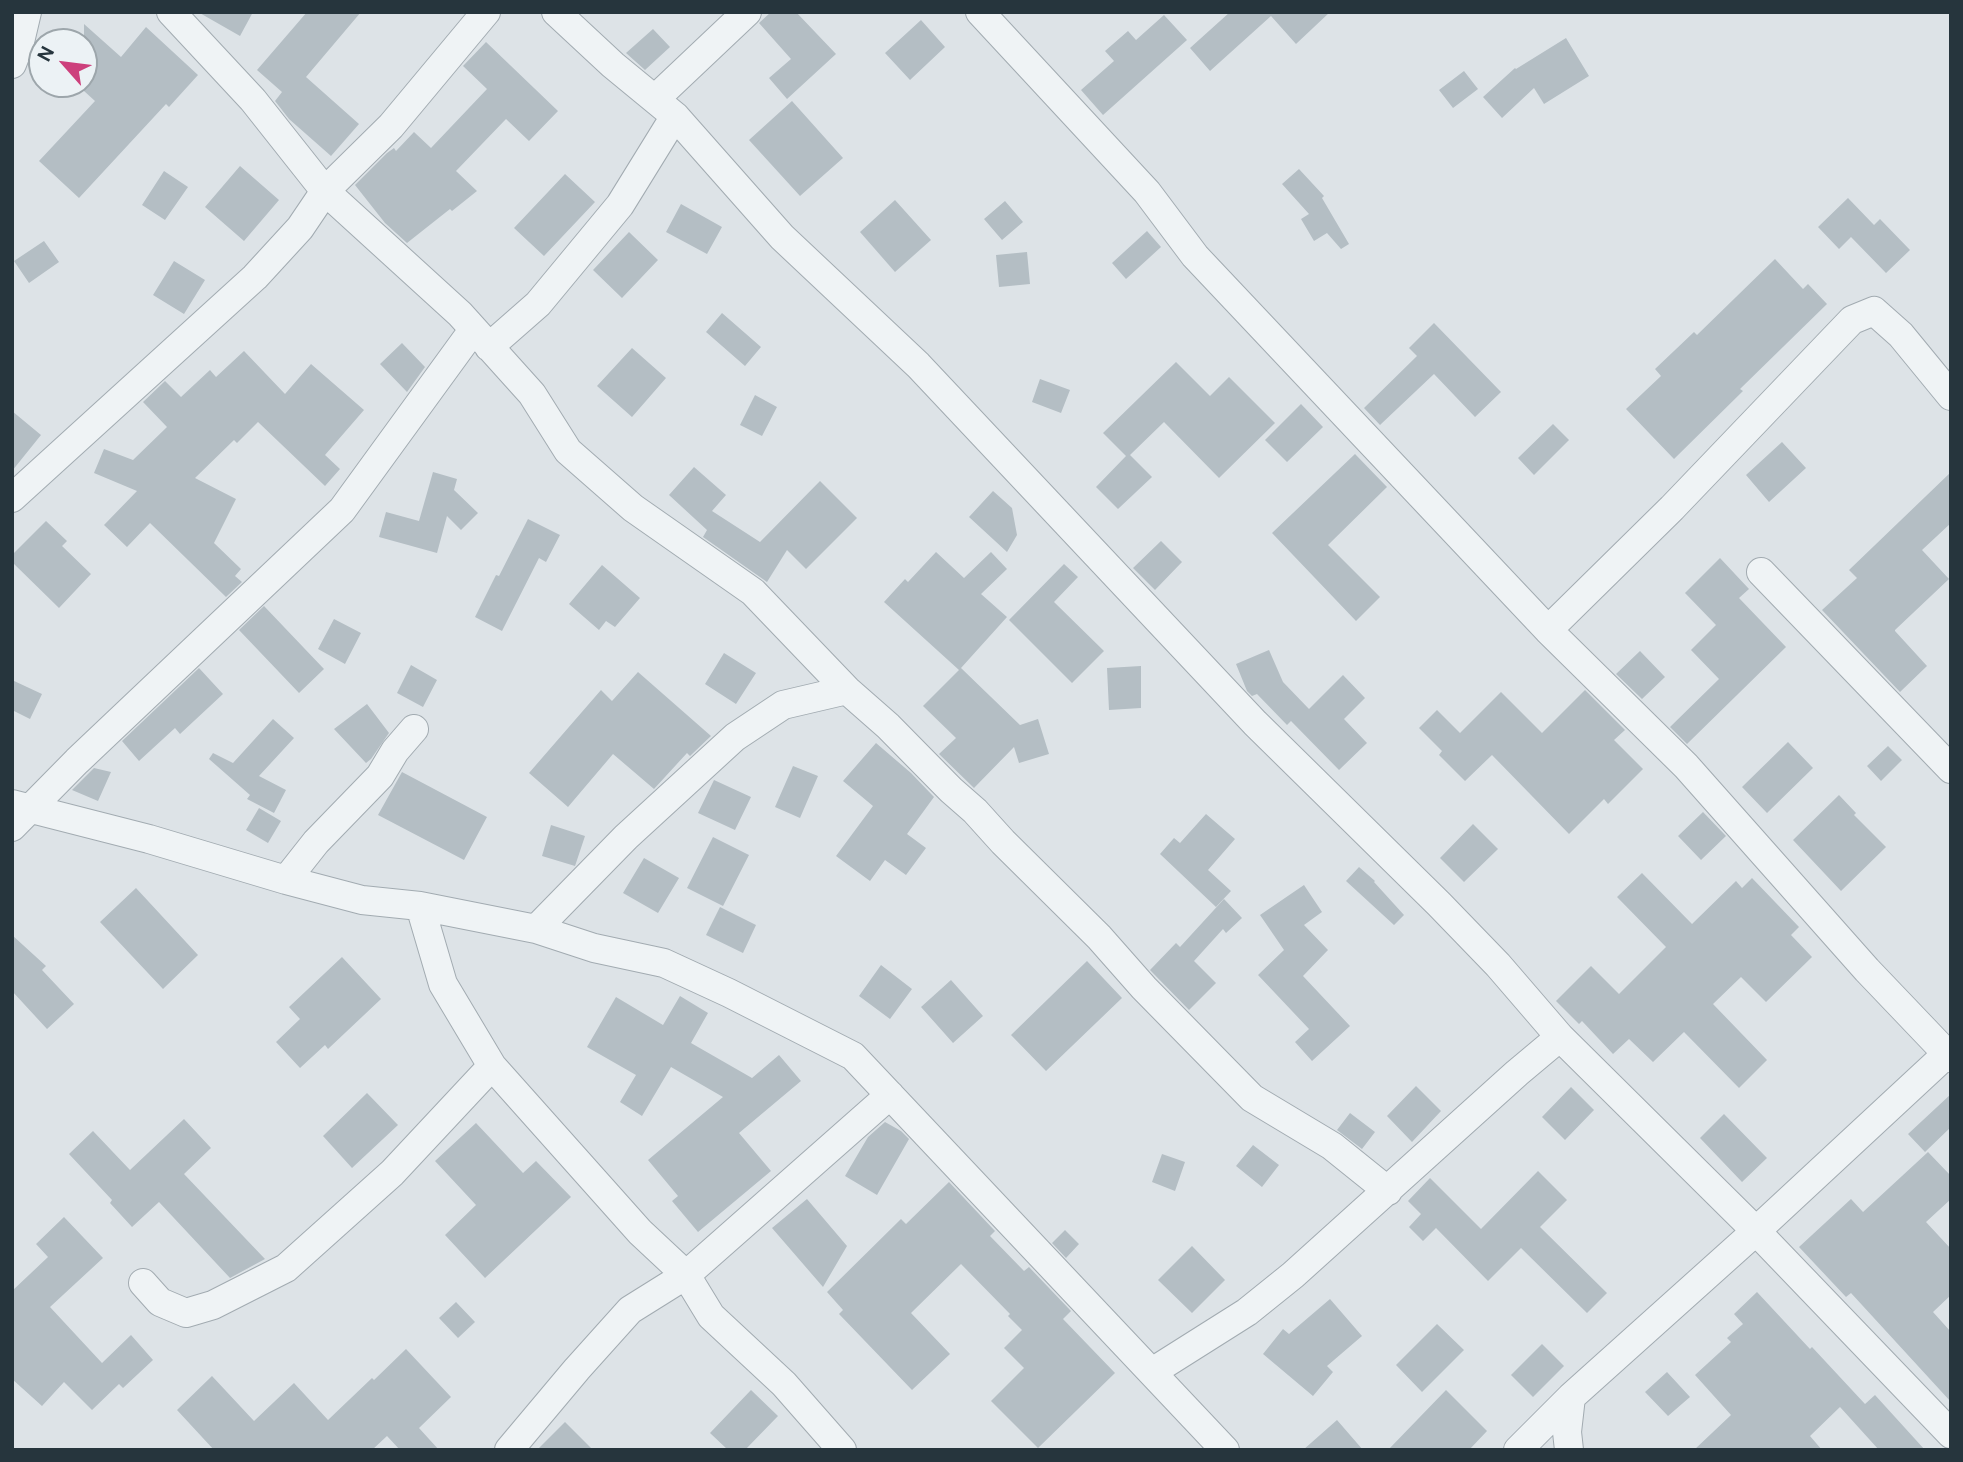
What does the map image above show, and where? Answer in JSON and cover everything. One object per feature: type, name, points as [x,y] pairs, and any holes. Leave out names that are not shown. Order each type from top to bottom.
[{"type":"street","points":[[12,64],[27,12]]},
{"type":"street","points":[[171,12],[253,100],[325,191],[442,297],[482,338],[532,394],[568,451],[633,508],[753,592],[847,690],[975,811],[1252,1098],[1332,1146],[1388,1191]]},
{"type":"street","points":[[12,498],[255,278],[300,228],[325,191],[391,126],[486,12]]},
{"type":"street","points":[[556,12],[612,65],[665,107],[782,237],[918,365],[1255,723],[1439,904],[1498,965],[1560,1037],[1756,1231],[1951,1434]]},
{"type":"street","points":[[18,813],[77,761],[342,510],[482,338],[538,304],[620,205],[665,107],[747,12]]},
{"type":"street","points":[[980,12],[1147,192],[1195,256],[1548,630],[1686,766],[1867,970],[1950,1054],[1571,1397],[1518,1450]]},
{"type":"street","points":[[1548,630],[1672,508],[1852,320],[1874,311],[1901,335],[1951,396]]},
{"type":"street","points":[[1761,572],[1951,769]]},
{"type":"street","points":[[536,929],[625,837],[735,737],[783,705],[847,690]]},
{"type":"street","points":[[286,880],[323,834],[380,776],[395,751],[414,729]]},
{"type":"street","points":[[18,813],[149,839],[362,900],[421,906],[536,929],[594,948],[664,963],[853,1056],[1225,1450]]},
{"type":"street","points":[[421,906],[443,984],[492,1066],[640,1232],[686,1275],[711,1316],[784,1384],[842,1450]]},
{"type":"street","points":[[1152,1372],[1247,1312],[1293,1275],[1560,1037]]},
{"type":"street","points":[[143,1283],[160,1302],[186,1313],[213,1305],[286,1268],[392,1173],[492,1066]]},
{"type":"street","points":[[509,1450],[577,1368],[630,1310],[686,1275],[890,1095]]},
{"type":"street","points":[[1569,1450],[1567,1432],[1571,1397]]},
{"type":"building","points":[[198,12],[253,12],[240,36]]},
{"type":"building","points":[[307,12],[361,12],[306,77],[359,124],[331,156],[289,119],[275,101],[282,92],[257,70]]},
{"type":"building","points":[[771,12],[796,12],[836,54],[787,99],[769,78],[791,59],[759,23]]},
{"type":"building","points":[[1230,12],[1330,12],[1296,44],[1271,16],[1210,71],[1190,48]]},
{"type":"building","points":[[1164,15],[1187,40],[1103,115],[1081,90],[1114,61],[1105,51],[1128,31],[1136,40]]},
{"type":"building","points":[[921,20],[945,47],[910,80],[885,53]]},
{"type":"building","points":[[146,27],[198,75],[169,107],[166,104],[79,198],[39,161],[95,101],[92,98],[98,98],[98,36],[121,57]]},
{"type":"building","points":[[653,29],[670,47],[645,70],[626,53]]},
{"type":"building","points":[[1566,38],[1589,76],[1544,104],[1534,88],[1502,118],[1483,97],[1515,68]]},
{"type":"building","points":[[486,42],[558,111],[529,141],[506,119],[456,171],[477,191],[407,243],[385,223],[355,185],[387,153],[394,148],[396,151],[414,132],[431,148],[487,89],[463,66]]},
{"type":"building","points":[[1464,71],[1478,89],[1453,108],[1439,90]]},
{"type":"building","points":[[792,101],[843,158],[800,196],[749,140]]},
{"type":"building","points":[[240,166],[279,200],[244,241],[205,207]]},
{"type":"building","points":[[1299,169],[1324,196],[1322,198],[1349,244],[1341,249],[1327,233],[1314,241],[1301,219],[1309,214],[1282,184]]},
{"type":"building","points":[[164,171],[188,187],[165,220],[142,205]]},
{"type":"building","points":[[565,174],[595,202],[544,256],[514,228]]},
{"type":"building","points":[[1848,198],[1874,225],[1880,219],[1910,250],[1886,273],[1851,237],[1839,249],[1818,227]]},
{"type":"building","points":[[895,200],[931,240],[895,272],[860,232]]},
{"type":"building","points":[[1005,201],[1023,222],[1002,240],[984,219]]},
{"type":"building","points":[[681,204],[722,227],[707,254],[666,232]]},
{"type":"building","points":[[1147,231],[1161,247],[1126,279],[1112,263]]},
{"type":"building","points":[[629,232],[658,260],[622,298],[593,270]]},
{"type":"building","points":[[44,241],[59,262],[29,283],[14,261]]},
{"type":"building","points":[[1027,252],[1030,284],[999,287],[996,255]]},
{"type":"building","points":[[1775,259],[1803,289],[1808,284],[1827,304],[1740,389],[1743,391],[1674,459],[1626,409],[1661,376],[1655,369],[1694,332],[1697,335]]},
{"type":"building","points":[[174,261],[205,280],[184,314],[153,295]]},
{"type":"building","points":[[722,313],[761,347],[745,366],[706,332]]},
{"type":"building","points":[[1434,323],[1501,392],[1475,417],[1434,374],[1380,425],[1364,408],[1417,356],[1409,348]]},
{"type":"building","points":[[402,343],[425,367],[407,392],[380,364]]},
{"type":"building","points":[[632,348],[666,378],[632,417],[597,386]]},
{"type":"building","points":[[244,351],[285,394],[311,364],[364,410],[325,455],[340,469],[325,486],[258,422],[237,443],[234,440],[195,478],[236,499],[214,543],[241,569],[235,576],[242,582],[226,597],[150,523],[127,547],[104,525],[137,491],[94,473],[104,449],[133,460],[167,427],[143,402],[165,381],[181,397],[210,370],[216,377]]},
{"type":"building","points":[[1176,362],[1210,396],[1229,377],[1275,423],[1219,478],[1164,422],[1130,455],[1152,477],[1118,509],[1096,487],[1126,456],[1103,433]]},
{"type":"building","points":[[1040,379],[1070,390],[1061,413],[1032,402]]},
{"type":"building","points":[[755,395],[777,407],[762,436],[740,425]]},
{"type":"building","points":[[1301,404],[1323,427],[1287,462],[1265,440]]},
{"type":"building","points":[[12,411],[41,435],[12,471]]},
{"type":"building","points":[[1553,424],[1569,440],[1534,475],[1518,458]]},
{"type":"building","points":[[1782,442],[1806,468],[1769,502],[1746,475]]},
{"type":"building","points":[[1355,454],[1387,487],[1328,545],[1380,597],[1356,621],[1272,533]]},
{"type":"building","points":[[694,467],[726,495],[712,511],[760,542],[820,481],[857,518],[806,569],[787,550],[767,582],[703,537],[707,530],[669,495]]},
{"type":"building","points":[[433,472],[457,479],[454,490],[478,513],[461,530],[447,516],[437,553],[379,537],[386,512],[419,521]]},
{"type":"building","points":[[1951,472],[1951,523],[1922,550],[1949,579],[1895,630],[1927,666],[1900,692],[1822,610],[1857,578],[1849,570]]},
{"type":"building","points":[[993,491],[1012,508],[1017,535],[1007,552],[969,517]]},
{"type":"building","points":[[528,519],[560,535],[546,562],[539,558],[502,631],[475,617]]},
{"type":"building","points":[[46,521],[67,541],[62,546],[91,574],[59,608],[12,562],[12,555]]},
{"type":"building","points":[[1161,541],[1182,562],[1155,590],[1133,568]]},
{"type":"building","points":[[936,552],[964,578],[991,552],[1007,569],[981,594],[1007,617],[961,668],[1020,725],[1038,719],[1049,754],[1019,763],[1014,747],[974,788],[939,754],[956,738],[923,706],[959,670],[884,602],[905,579],[908,582]]},
{"type":"building","points":[[1720,558],[1749,589],[1739,598],[1786,647],[1687,744],[1670,727],[1719,679],[1691,650],[1716,625],[1685,593]]},
{"type":"building","points":[[1064,564],[1078,577],[1054,602],[1104,651],[1072,683],[1009,620]]},
{"type":"building","points":[[602,565],[640,598],[615,627],[606,621],[599,630],[569,604]]},
{"type":"building","points":[[264,606],[324,669],[299,693],[239,630]]},
{"type":"building","points":[[334,619],[361,633],[345,664],[318,649]]},
{"type":"building","points":[[1269,650],[1283,682],[1309,709],[1343,675],[1365,698],[1344,719],[1367,743],[1339,770],[1291,721],[1287,725],[1257,694],[1252,696],[1247,691],[1236,664]]},
{"type":"building","points":[[1640,651],[1665,677],[1642,699],[1616,674]]},
{"type":"building","points":[[724,653],[756,673],[736,704],[705,684]]},
{"type":"building","points":[[411,665],[437,680],[423,707],[397,693]]},
{"type":"building","points":[[1141,666],[1141,708],[1109,710],[1107,668]]},
{"type":"building","points":[[199,668],[223,694],[180,734],[175,728],[139,761],[122,741]]},
{"type":"building","points":[[638,672],[711,736],[690,756],[687,753],[654,789],[613,754],[568,807],[529,773],[601,690],[612,701]]},
{"type":"building","points":[[12,680],[42,694],[30,719],[12,710]]},
{"type":"building","points":[[1585,690],[1625,730],[1614,740],[1643,769],[1608,804],[1604,799],[1569,834],[1492,755],[1465,781],[1439,755],[1442,751],[1419,728],[1437,710],[1460,733],[1501,692],[1542,733]]},
{"type":"building","points":[[367,704],[389,733],[366,763],[334,729]]},
{"type":"building","points":[[273,719],[294,738],[259,776],[286,790],[274,813],[247,799],[250,795],[209,759],[213,753],[233,763]]},
{"type":"building","points":[[1788,742],[1813,768],[1767,813],[1742,787]]},
{"type":"building","points":[[876,743],[934,797],[907,834],[926,848],[906,875],[885,860],[870,881],[836,856],[873,806],[843,781]]},
{"type":"building","points":[[1888,746],[1902,760],[1881,781],[1867,766]]},
{"type":"building","points":[[793,766],[818,776],[800,818],[775,807]]},
{"type":"building","points":[[94,768],[111,772],[98,801],[72,790]]},
{"type":"building","points":[[402,772],[487,817],[464,860],[378,815]]},
{"type":"building","points":[[714,780],[751,797],[735,830],[698,813]]},
{"type":"building","points":[[1839,795],[1856,813],[1854,815],[1886,847],[1841,891],[1793,840]]},
{"type":"building","points":[[259,808],[281,821],[268,843],[246,830]]},
{"type":"building","points":[[1703,812],[1726,836],[1701,860],[1678,836]]},
{"type":"building","points":[[1206,814],[1235,839],[1208,870],[1231,891],[1216,907],[1160,854],[1174,838],[1180,843]]},
{"type":"building","points":[[1473,824],[1498,849],[1464,882],[1440,858]]},
{"type":"building","points":[[551,825],[585,836],[575,866],[542,856]]},
{"type":"building","points":[[713,837],[749,855],[723,906],[687,888]]},
{"type":"building","points":[[644,858],[679,878],[658,913],[623,893]]},
{"type":"building","points":[[1359,867],[1404,915],[1394,925],[1346,881]]},
{"type":"building","points":[[1642,873],[1692,924],[1736,881],[1742,888],[1752,878],[1799,927],[1791,935],[1812,957],[1766,1002],[1741,977],[1713,1004],[1767,1060],[1739,1088],[1684,1032],[1653,1062],[1629,1039],[1613,1054],[1582,1021],[1579,1024],[1556,1001],[1591,966],[1619,994],[1666,947],[1617,897]]},
{"type":"building","points":[[1304,885],[1322,912],[1304,925],[1328,950],[1303,976],[1350,1026],[1312,1061],[1295,1042],[1309,1029],[1258,975],[1284,950],[1260,915]]},
{"type":"building","points":[[136,888],[198,955],[163,989],[100,922]]},
{"type":"building","points":[[1224,899],[1242,918],[1226,933],[1223,929],[1194,961],[1216,983],[1189,1010],[1150,970],[1176,943],[1180,947]]},
{"type":"building","points":[[720,907],[756,925],[743,953],[706,935]]},
{"type":"building","points":[[12,935],[46,966],[42,970],[74,1004],[47,1029],[12,991]]},
{"type":"building","points":[[342,957],[381,999],[328,1049],[325,1045],[300,1068],[276,1042],[300,1019],[289,1007]]},
{"type":"building","points":[[1087,961],[1122,998],[1046,1071],[1011,1035]]},
{"type":"building","points":[[881,965],[912,989],[890,1019],[859,996]]},
{"type":"building","points":[[951,980],[983,1016],[953,1043],[921,1007]]},
{"type":"building","points":[[680,996],[708,1013],[691,1043],[752,1078],[779,1055],[801,1081],[739,1133],[771,1171],[698,1232],[672,1201],[678,1196],[648,1160],[723,1097],[671,1067],[642,1116],[620,1102],[636,1075],[587,1047],[616,997],[663,1025]]},
{"type":"building","points":[[1416,1086],[1441,1111],[1412,1142],[1387,1116]]},
{"type":"building","points":[[1571,1087],[1594,1110],[1565,1140],[1542,1117]]},
{"type":"building","points":[[367,1093],[398,1125],[352,1168],[323,1136]]},
{"type":"building","points":[[1951,1094],[1951,1127],[1925,1152],[1908,1134]]},
{"type":"building","points":[[1350,1113],[1375,1132],[1362,1149],[1337,1130]]},
{"type":"building","points":[[1724,1114],[1767,1158],[1742,1182],[1700,1138]]},
{"type":"building","points":[[184,1119],[211,1148],[184,1174],[265,1259],[230,1278],[159,1202],[132,1227],[110,1203],[112,1200],[69,1154],[93,1131],[130,1170]]},
{"type":"building","points":[[885,1122],[909,1139],[877,1195],[845,1176],[868,1137]]},
{"type":"building","points":[[476,1123],[523,1173],[536,1161],[571,1197],[485,1278],[445,1235],[476,1205],[435,1161]]},
{"type":"building","points":[[1253,1145],[1279,1165],[1262,1187],[1236,1166]]},
{"type":"building","points":[[1928,1152],[1951,1176],[1951,1199],[1926,1222],[1951,1249],[1951,1295],[1933,1312],[1951,1332],[1951,1402],[1851,1293],[1846,1297],[1799,1247],[1851,1199],[1863,1212]]},
{"type":"building","points":[[1162,1154],[1185,1162],[1175,1191],[1152,1182]]},
{"type":"building","points":[[1538,1171],[1567,1200],[1540,1227],[1607,1293],[1587,1313],[1521,1248],[1488,1281],[1436,1228],[1423,1241],[1409,1227],[1421,1214],[1408,1201],[1430,1178],[1481,1229]]},
{"type":"building","points":[[949,1182],[995,1231],[990,1236],[1024,1271],[1029,1267],[1071,1311],[1063,1319],[1115,1373],[1038,1448],[991,1401],[1024,1368],[1004,1348],[1022,1330],[961,1264],[911,1313],[950,1354],[912,1390],[839,1314],[843,1310],[827,1292],[901,1219],[906,1224]]},
{"type":"building","points":[[807,1199],[847,1246],[823,1287],[772,1228]]},
{"type":"building","points":[[64,1217],[103,1258],[50,1307],[102,1363],[131,1335],[153,1360],[123,1388],[119,1384],[92,1410],[64,1382],[42,1406],[12,1379],[12,1291],[48,1257],[36,1244]]},
{"type":"building","points":[[1065,1230],[1079,1244],[1066,1258],[1052,1243]]},
{"type":"building","points":[[1192,1246],[1225,1280],[1192,1313],[1158,1280]]},
{"type":"building","points":[[1757,1292],[1865,1404],[1875,1395],[1925,1450],[1879,1450],[1840,1407],[1810,1436],[1822,1450],[1694,1450],[1731,1415],[1695,1375],[1731,1342],[1727,1338],[1743,1324],[1734,1314]]},
{"type":"building","points":[[1330,1299],[1362,1336],[1327,1366],[1333,1372],[1313,1396],[1263,1354],[1283,1329],[1289,1334]]},
{"type":"building","points":[[456,1302],[475,1322],[458,1338],[439,1318]]},
{"type":"building","points":[[1437,1324],[1464,1350],[1422,1392],[1396,1365]]},
{"type":"building","points":[[1542,1344],[1564,1366],[1533,1397],[1511,1375]]},
{"type":"building","points":[[406,1349],[451,1397],[419,1428],[439,1450],[400,1450],[387,1436],[372,1450],[214,1450],[177,1410],[212,1376],[254,1421],[294,1383],[328,1420]]},
{"type":"building","points":[[1667,1372],[1690,1397],[1668,1416],[1645,1392]]},
{"type":"building","points":[[751,1390],[778,1416],[745,1450],[728,1450],[710,1433]]},
{"type":"building","points":[[1446,1390],[1487,1431],[1469,1450],[1388,1450]]},
{"type":"building","points":[[1337,1420],[1363,1450],[1303,1450]]},
{"type":"building","points":[[565,1422],[593,1450],[537,1450]]}]
